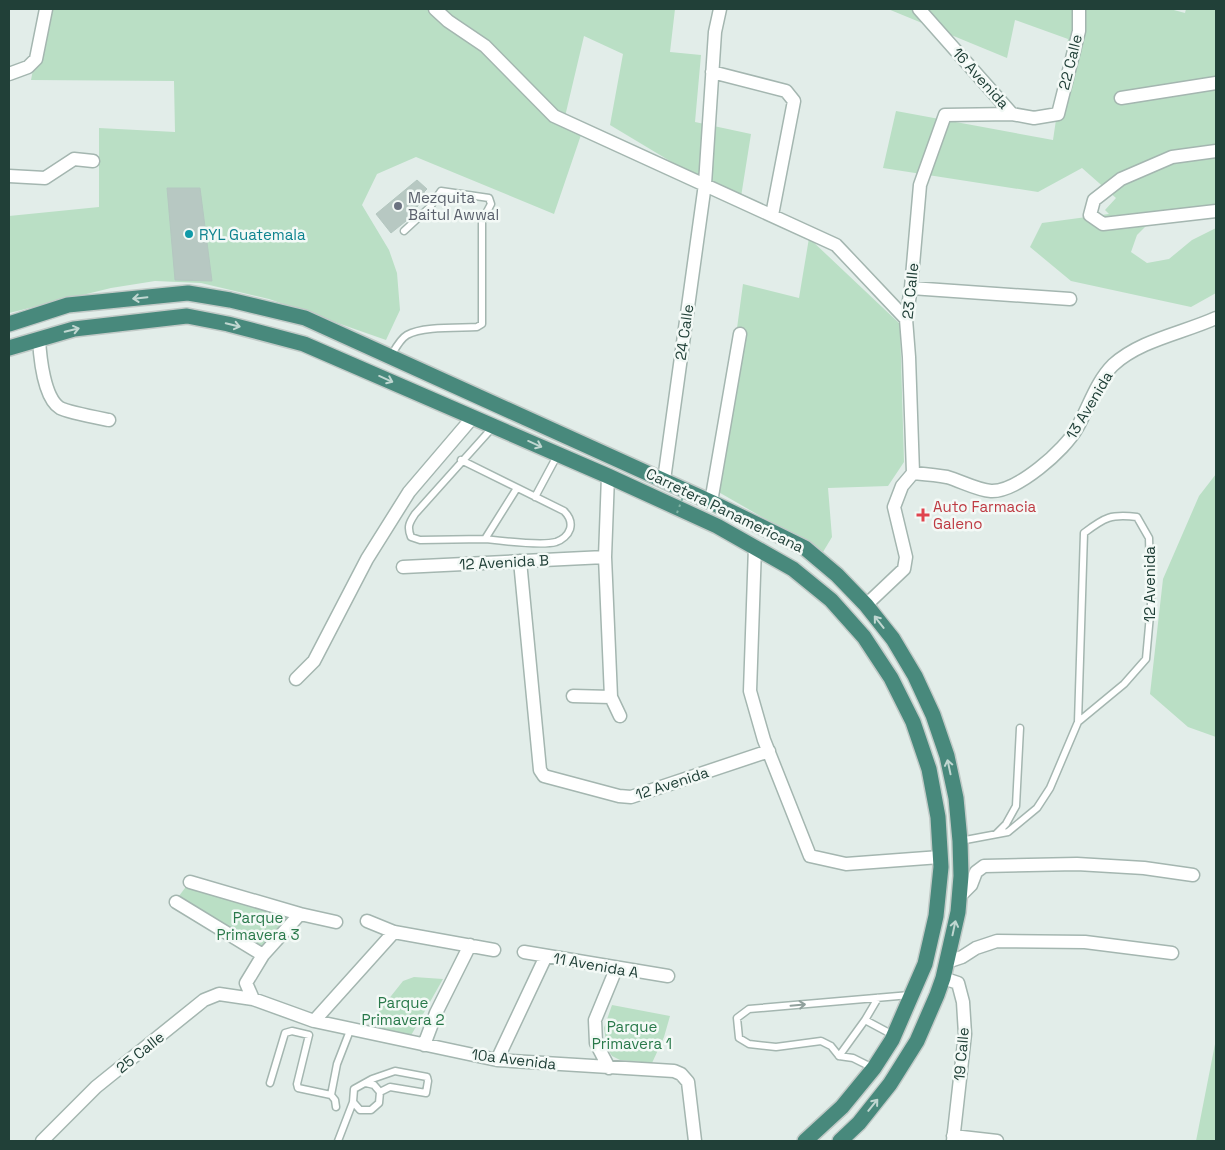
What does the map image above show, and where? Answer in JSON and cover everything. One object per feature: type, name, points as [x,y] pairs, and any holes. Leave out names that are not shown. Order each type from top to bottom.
[{"type":"highway","name":"Carretera Panamericana","points":[[9,324],[68,306],[188,293],[230,300],[305,318],[711,502],[805,548],[837,575],[866,605],[892,639],[915,676],[933,715],[947,756],[956,798],[960,841],[958,912],[943,978],[916,1041],[890,1084],[859,1123],[840,1141]]},
{"type":"highway","name":"Carretera Panamericana","points":[[9,348],[74,329],[187,316],[228,324],[304,344],[608,476],[717,526],[793,569],[830,600],[864,637],[891,678],[913,722],[929,769],[938,817],[940,857],[936,916],[925,964],[894,1036],[874,1068],[842,1107],[805,1141]]},
{"type":"street","points":[[9,74],[28,67],[36,58],[46,9]]},
{"type":"street","points":[[435,9],[448,22],[485,46],[554,116],[836,245],[906,319]]},
{"type":"street","name":"24 Calle","points":[[664,480],[705,184],[715,32],[720,9]]},
{"type":"street","name":"16 Avenida","points":[[919,9],[1012,114],[1034,118],[1058,114]]},
{"type":"street","name":"22 Calle","points":[[1058,114],[1078,31],[1079,9]]},
{"type":"street","points":[[712,72],[786,91],[794,100],[772,215]]},
{"type":"street","points":[[1121,98],[1216,83]]},
{"type":"street","name":"23 Calle","points":[[913,473],[906,319],[911,288],[920,185],[944,115],[1012,114]]},
{"type":"street","points":[[1216,151],[1172,157],[1121,179],[1094,200],[1090,215],[1103,224],[1216,212]]},
{"type":"street","points":[[9,176],[45,178],[74,159],[93,161]]},
{"type":"street","points":[[911,288],[1070,300]]},
{"type":"street","name":"13 Avenida","points":[[913,473],[947,477],[990,491],[1005,489],[1016,484],[1063,448],[1077,428],[1092,395],[1112,366],[1133,350],[1216,318]]},
{"type":"street","points":[[711,502],[740,334]]},
{"type":"street","points":[[39,339],[40,357],[50,397],[61,408],[110,420]]},
{"type":"street","points":[[296,680],[314,660],[367,559],[409,492],[473,417]]},
{"type":"street","points":[[866,605],[904,569],[906,557],[894,507],[902,486],[913,473]]},
{"type":"street","points":[[608,476],[605,557],[611,697],[620,716]]},
{"type":"street","points":[[755,547],[750,691],[764,740],[810,856],[846,864],[940,857]]},
{"type":"street","name":"12 Avenida B","points":[[403,567],[605,557]]},
{"type":"street","name":"12 Avenida","points":[[520,561],[540,770],[544,776],[619,796],[631,797],[769,751]]},
{"type":"street","points":[[573,696],[611,697]]},
{"type":"street","points":[[959,897],[971,885],[976,872],[984,866],[1077,864],[1144,868],[1193,875]]},
{"type":"street","points":[[190,882],[300,914],[336,922]]},
{"type":"street","points":[[176,902],[263,955]]},
{"type":"street","points":[[253,999],[246,983],[263,955],[300,914]]},
{"type":"street","points":[[367,921],[394,932],[494,950]]},
{"type":"street","points":[[314,1021],[394,932]]},
{"type":"street","points":[[947,962],[962,957],[976,948],[997,941],[1085,942],[1172,953]]},
{"type":"street","points":[[424,1045],[436,1013],[470,946]]},
{"type":"street","name":"11 Avenida A","points":[[524,952],[616,969],[668,976]]},
{"type":"street","points":[[497,1060],[546,956]]},
{"type":"street","points":[[609,1068],[596,1043],[595,1020],[616,969]]},
{"type":"street","name":"19 Calle","points":[[943,978],[958,983],[963,1002],[965,1034],[953,1139]]},
{"type":"street","name":"25 Calle","points":[[42,1141],[96,1087],[204,1000],[219,994],[253,999]]},
{"type":"street","name":"10a Avenida","points":[[253,999],[314,1021],[497,1060],[666,1070],[681,1074],[688,1082],[695,1141]]},
{"type":"street","points":[[953,1139],[997,1141]]},
{"type":"lane","points":[[390,356],[402,338],[408,334],[418,331],[477,327],[482,324],[482,221],[491,204],[489,198],[441,191],[430,207],[404,231]]},
{"type":"lane","points":[[461,460],[564,511],[570,517],[571,528],[566,536],[556,542],[528,543],[485,539],[420,540],[411,537],[409,524],[415,514],[461,460],[494,426]]},
{"type":"lane","points":[[536,497],[558,454]]},
{"type":"lane","points":[[485,539],[517,488]]},
{"type":"lane","name":"12 Avenida","points":[[960,841],[1008,832],[1037,808],[1050,788],[1078,722],[1084,533],[1103,518],[1122,515],[1137,517],[1149,538],[1151,604],[1146,659],[1124,684],[1078,722]]},
{"type":"lane","points":[[996,834],[1006,824],[1016,806],[1020,728]]},
{"type":"lane","points":[[874,1068],[853,1058],[838,1056],[831,1046],[822,1041],[776,1046],[749,1044],[738,1038],[737,1018],[749,1009],[911,995]]},
{"type":"lane","points":[[838,1056],[865,1020],[878,998]]},
{"type":"lane","points":[[865,1020],[894,1036]]},
{"type":"lane","points":[[336,1106],[332,1095],[337,1064],[352,1028]]},
{"type":"lane","points":[[270,1083],[285,1034],[292,1030],[309,1035],[297,1084],[298,1088],[332,1095]]},
{"type":"lane","points":[[338,1141],[353,1102],[354,1089],[383,1074],[396,1072],[428,1077],[426,1093],[390,1086],[380,1092]]},
{"type":"lane","points":[[353,1102],[360,1110],[371,1110],[379,1103],[380,1092],[374,1085],[366,1083]]},
{"type":"path","points":[[677,513],[688,483]]},
{"type":"green space","points":[[45,9],[675,9],[670,52],[701,55],[695,122],[751,134],[740,203],[610,125],[623,54],[584,36],[563,125],[582,132],[554,214],[416,157],[377,174],[362,205],[389,250],[397,273],[400,310],[386,340],[269,299],[201,283],[155,281],[111,288],[9,313],[9,216],[99,207],[99,128],[175,132],[174,81],[31,80]]},
{"type":"green space","points":[[888,9],[1170,9],[1185,13],[1186,9],[1216,9],[1216,206],[1160,212],[1137,235],[1131,252],[1147,263],[1169,259],[1192,240],[1216,228],[1216,293],[1191,307],[1071,281],[1030,247],[1042,223],[1109,214],[1105,210],[1116,198],[1082,168],[1038,192],[883,168],[896,111],[1053,140],[1068,39],[1015,20],[1007,58]]},
{"type":"green space","points":[[809,238],[900,324],[904,462],[888,486],[828,488],[832,537],[823,552],[715,490],[743,284],[799,298]]},
{"type":"green space","points":[[1216,474],[1216,737],[1188,727],[1150,694],[1163,579],[1199,496]]},
{"type":"green space","name":"Parque Primavera 3","points":[[188,884],[294,916],[262,951],[176,900]]},
{"type":"green space","name":"Parque Primavera 2","points":[[414,977],[443,979],[409,1039],[368,1025],[403,981]]},
{"type":"green space","name":"Parque Primavera 1","points":[[612,1005],[670,1016],[664,1037],[652,1063],[620,1060],[612,1056],[607,1048],[604,1028]]},
{"type":"green space","points":[[1216,1039],[1216,1141],[1196,1141]]},
{"type":"building","name":"Mezquita Baitul Awwal","points":[[417,180],[427,189],[424,192],[428,196],[409,215],[411,217],[391,233],[376,214]]},
{"type":"building","name":"RYL Guatemala","points":[[167,188],[200,188],[212,281],[175,280]]},
{"type":"place","name":"Mezquita Baitul Awwal","points":[[398,206]]},
{"type":"place","name":"RYL Guatemala","points":[[189,234]]},
{"type":"place","name":"Auto Farmacia Galeno","points":[[923,515]]}]
